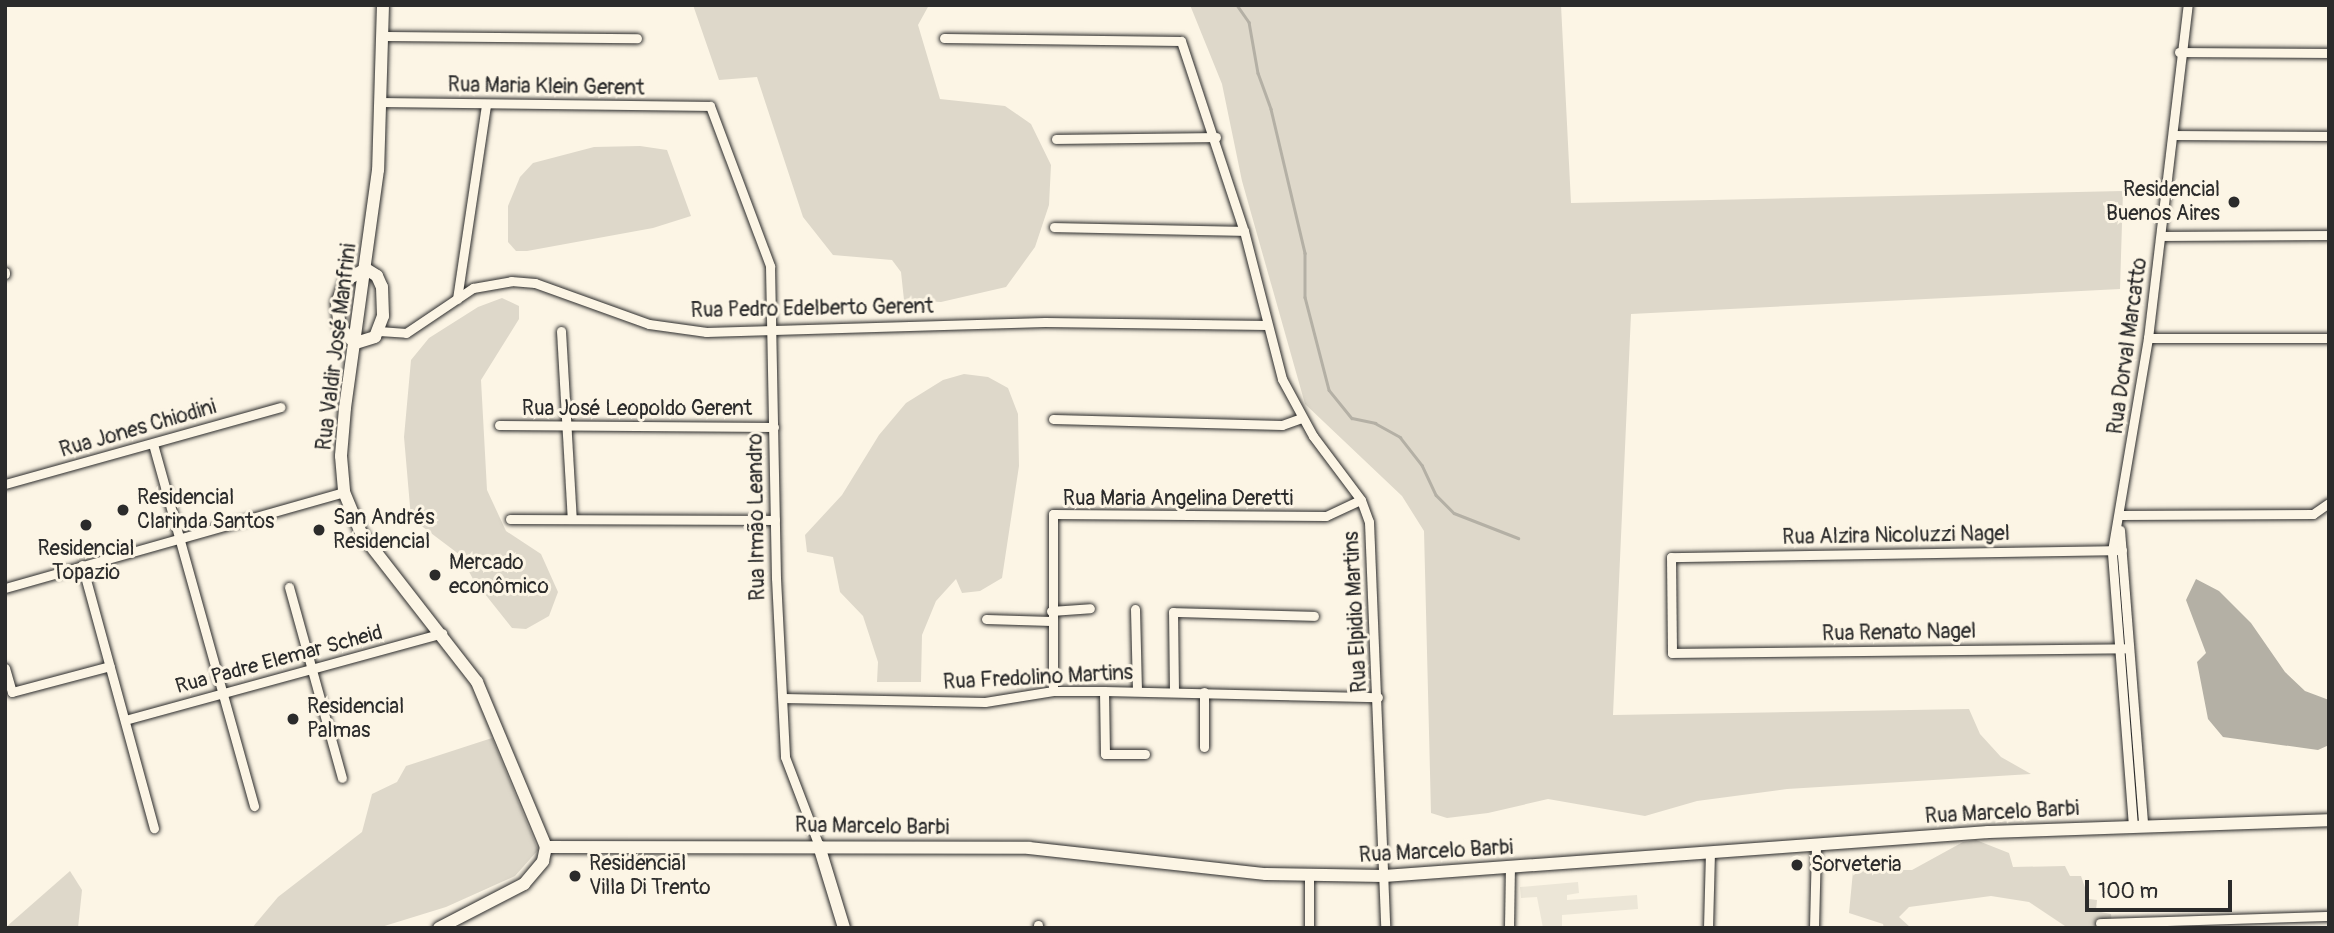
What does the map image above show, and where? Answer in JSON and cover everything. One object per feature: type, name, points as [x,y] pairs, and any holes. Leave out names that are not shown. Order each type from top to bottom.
[{"type":"street","name":"Rua Valdir José Manfrini","points":[[383,5],[383,102],[366,269],[341,456],[344,492],[361,533],[462,657],[490,708],[546,847]]},
{"type":"street","name":"Rua Dorval Marcatto","points":[[2138,825],[2117,648],[2117,550],[2175,135],[2179,52],[2188,5]]},
{"type":"street","points":[[385,36],[637,38]]},
{"type":"street","name":"Rua Elpidio Martins","points":[[944,37],[1181,41],[1216,137],[1244,231],[1282,379],[1301,418],[1361,500],[1373,548],[1385,928]]},
{"type":"street","points":[[2179,52],[2329,52]]},
{"type":"street","name":"Rua Maria Klein Gerent","points":[[383,102],[709,106]]},
{"type":"street","points":[[457,299],[486,104]]},
{"type":"street","name":"Rua Irmão Leandro","points":[[709,106],[770,266],[775,520],[788,770],[819,846],[844,928]]},
{"type":"street","points":[[2175,135],[2329,136]]},
{"type":"street","points":[[1056,139],[1216,137]]},
{"type":"street","points":[[1054,227],[1244,231]]},
{"type":"street","points":[[2161,236],[2329,235]]},
{"type":"street","points":[[366,269],[377,275],[382,287],[379,331],[355,343],[340,328],[338,294],[351,275],[366,269]]},
{"type":"street","name":"Rua Pedro Edelberto Gerent","points":[[379,331],[407,333],[457,299],[493,282],[535,282],[649,324],[706,332],[1045,322],[1267,325]]},
{"type":"street","points":[[562,331],[572,519]]},
{"type":"street","points":[[2148,338],[2329,338]]},
{"type":"street","name":"Rua Jones Chiodini","points":[[5,484],[280,407]]},
{"type":"street","points":[[1053,419],[1282,425],[1301,418]]},
{"type":"street","name":"Rua José Leopoldo Gerent","points":[[499,425],[774,427]]},
{"type":"street","points":[[153,444],[254,806]]},
{"type":"street","points":[[5,587],[344,492]]},
{"type":"street","name":"Rua Maria Angelina Deretti","points":[[1051,616],[1053,514],[1326,516],[1361,500]]},
{"type":"street","points":[[2120,515],[2313,514],[2329,503]]},
{"type":"street","points":[[510,519],[775,520]]},
{"type":"street","name":"Rua Dorval Marcatto","points":[[2117,550],[2128,648],[2138,825]]},
{"type":"street","name":"Rua Alzira Nicoluzzi Nagel","points":[[1672,653],[1671,557],[2117,550]]},
{"type":"street","points":[[82,565],[154,828]]},
{"type":"street","points":[[289,587],[342,778]]},
{"type":"street","points":[[986,619],[1051,616],[1090,608]]},
{"type":"street","points":[[1135,609],[1137,691]]},
{"type":"street","points":[[1174,691],[1174,612],[1314,616]]},
{"type":"street","points":[[1051,616],[1053,691]]},
{"type":"street","name":"Rua Padre Elemar Scheid","points":[[125,720],[442,633]]},
{"type":"street","name":"Rua Renato Nagel","points":[[1672,653],[2128,648]]},
{"type":"street","points":[[5,668],[12,692],[110,666]]},
{"type":"street","name":"Rua Fredolino Martins","points":[[783,698],[985,702],[1053,691],[1174,691],[1378,697]]},
{"type":"street","points":[[1104,691],[1105,754],[1145,754]]},
{"type":"street","points":[[1204,692],[1204,747]]},
{"type":"street","name":"Rua Marcelo Barbi","points":[[546,847],[1048,849],[1309,875],[1384,876],[1816,844],[2138,825],[2329,820]]},
{"type":"street","points":[[1814,928],[1816,844]]},
{"type":"street","points":[[439,928],[524,884],[544,861],[546,847]]},
{"type":"street","points":[[1708,928],[1710,852]]},
{"type":"street","points":[[1509,928],[1510,867]]},
{"type":"street","points":[[1309,875],[1309,928]]},
{"type":"street","points":[[2099,923],[2329,916]]},
{"type":"shaded area","points":[[693,5],[929,5],[918,25],[940,99],[1005,106],[1031,124],[1051,165],[1049,205],[1035,247],[1006,287],[941,302],[904,300],[901,272],[892,260],[833,255],[803,217],[757,77],[719,80]]},
{"type":"shaded area","points":[[1190,5],[1561,5],[1571,203],[2123,191],[2120,289],[1631,314],[1613,715],[1969,709],[1980,734],[2001,757],[2031,774],[1787,789],[1697,801],[1645,816],[1548,799],[1488,813],[1447,818],[1431,813],[1424,531],[1402,496],[1305,404],[1242,181],[1222,84]]},
{"type":"shaded area","points":[[640,146],[667,150],[691,216],[653,228],[527,251],[516,251],[508,242],[508,206],[520,177],[533,163],[594,147]]},
{"type":"shaded area","points":[[502,298],[519,306],[519,319],[481,380],[487,490],[506,531],[541,554],[558,592],[549,616],[526,629],[512,628],[473,579],[460,555],[411,518],[404,437],[411,360],[429,338],[478,307]]},
{"type":"shaded area","points":[[964,374],[988,377],[1008,388],[1018,414],[1019,466],[1002,578],[980,591],[962,593],[956,579],[936,601],[922,635],[921,682],[877,682],[878,662],[863,616],[840,592],[833,557],[807,552],[805,535],[842,495],[879,435],[906,403],[943,380]]},
{"type":"shaded area","points":[[2196,579],[2219,591],[2251,623],[2285,672],[2305,691],[2329,700],[2329,745],[2318,750],[2223,737],[2208,719],[2197,662],[2206,653],[2186,600]]},
{"type":"shaded area","points":[[492,738],[538,850],[515,876],[446,907],[378,928],[252,928],[278,897],[362,832],[372,794],[397,782],[406,766]]},
{"type":"shaded area","points":[[1976,840],[2009,853],[2013,867],[2065,866],[2070,876],[2081,876],[2089,899],[2097,900],[2096,911],[2111,914],[2112,926],[2159,928],[2068,928],[2029,902],[1991,896],[1909,907],[1899,917],[1911,928],[1884,928],[1883,924],[1849,913],[1854,861],[1868,859],[1877,870],[1912,870],[1963,842]]},
{"type":"shaded area","points":[[70,871],[82,890],[78,928],[5,928]]},
{"type":"shaded area","points":[[1578,882],[1579,893],[1567,895],[1567,900],[1637,895],[1638,909],[1562,915],[1562,928],[1543,928],[1537,897],[1521,898],[1520,887]]},
{"type":"waterway","points":[[1237,5],[1249,22],[1258,73],[1271,109],[1305,253],[1305,297],[1329,390],[1352,418],[1375,423],[1400,437],[1422,465],[1436,495],[1454,513],[1518,538]]},
{"type":"place","name":"Residencial Buenos Aires","points":[[2234,202]]},
{"type":"place","name":"Residencial Clarinda Santos","points":[[123,510]]},
{"type":"place","name":"Residencial Topazio","points":[[86,525]]},
{"type":"place","name":"San Andrés Residencial","points":[[319,530]]},
{"type":"place","name":"Mercado econômico","points":[[435,575]]},
{"type":"place","name":"Residencial Palmas","points":[[293,719]]},
{"type":"place","name":"Sorveteria","points":[[1797,865]]},
{"type":"place","name":"Residencial Villa Di Trento","points":[[575,876]]}]
